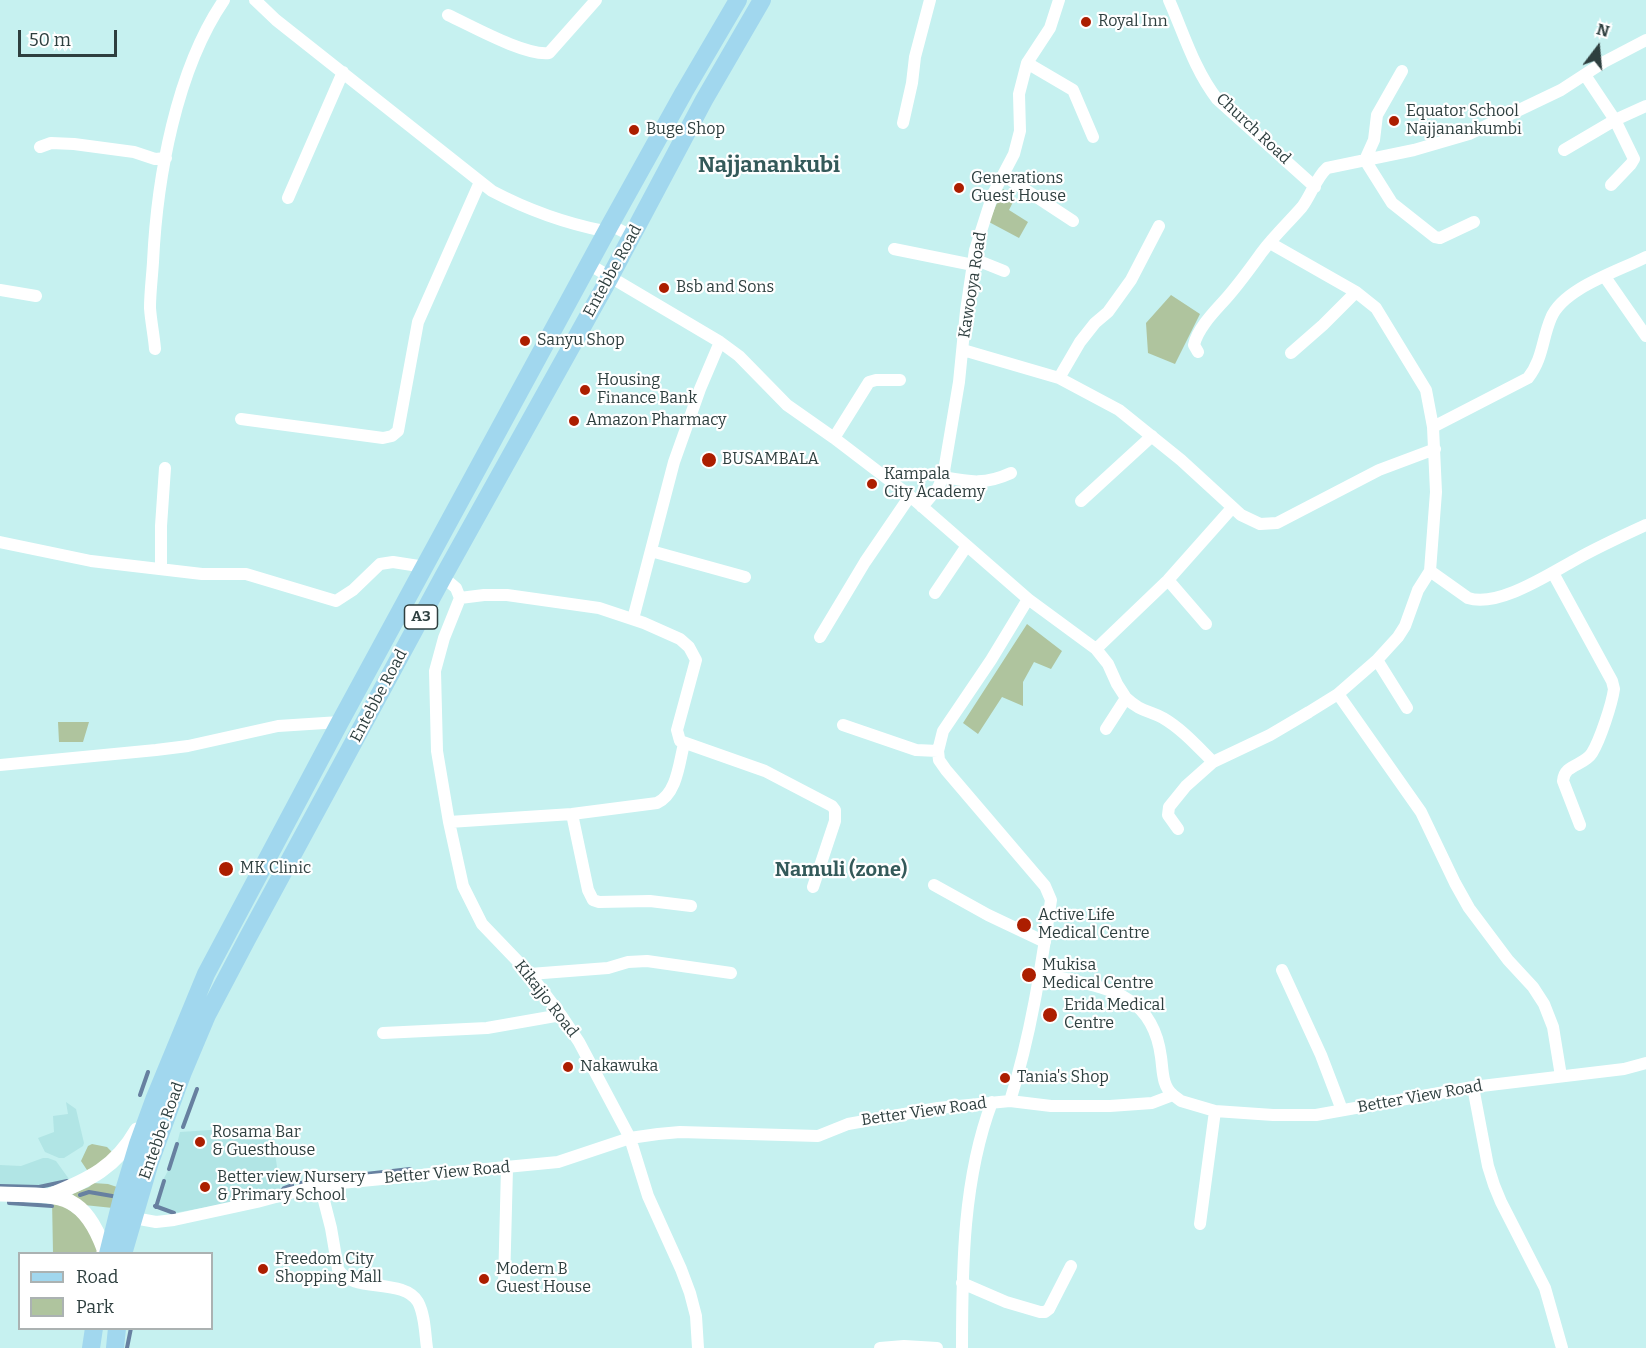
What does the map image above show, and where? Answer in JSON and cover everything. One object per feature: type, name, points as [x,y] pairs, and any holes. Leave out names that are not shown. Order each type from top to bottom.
[{"type":"main road","name":"Entebbe Road","points":[[107,1252],[154,1100],[206,974],[339,722],[610,225],[738,0]]},
{"type":"main road","name":"Entebbe Road","points":[[124,1252],[150,1162],[207,1015],[443,577],[610,277],[704,100],[762,0]]},
{"type":"main road","points":[[91,1348],[94,1330]]},
{"type":"main road","points":[[115,1348],[117,1330]]},
{"type":"street","points":[[155,349],[150,308],[158,194],[192,62],[207,27],[224,0]]},
{"type":"street","points":[[255,0],[276,20],[480,182],[510,200],[558,220],[604,231],[610,225],[632,236]]},
{"type":"street","points":[[448,15],[540,54],[549,53],[596,0]]},
{"type":"street","points":[[903,123],[915,57],[930,0]]},
{"type":"street","points":[[1059,0],[1050,28],[1027,63],[1073,90],[1093,137]]},
{"type":"street","name":"Church Road","points":[[1169,0],[1190,53],[1217,99],[1315,187]]},
{"type":"street","points":[[1198,352],[1194,345],[1195,338],[1270,243],[1300,209],[1327,168],[1414,150],[1469,134],[1561,90],[1604,62],[1646,40]]},
{"type":"street","name":"Kawooya Road","points":[[922,507],[938,488],[943,477],[963,350],[973,262],[980,229],[993,194],[1014,154],[1020,131],[1020,94],[1027,63]]},
{"type":"street","points":[[1365,160],[1374,140],[1377,115],[1402,71]]},
{"type":"street","points":[[288,198],[343,72]]},
{"type":"street","points":[[1585,75],[1615,120],[1634,159],[1611,185]]},
{"type":"street","points":[[1564,150],[1615,120],[1646,106]]},
{"type":"street","points":[[40,147],[51,143],[74,144],[134,152],[155,159],[166,158]]},
{"type":"street","points":[[1365,160],[1392,203],[1435,237],[1440,238],[1474,222]]},
{"type":"street","points":[[1003,175],[1073,221]]},
{"type":"street","points":[[241,419],[383,438],[392,436],[398,431],[418,322],[480,182]]},
{"type":"street","points":[[1059,378],[1080,342],[1095,323],[1108,312],[1131,280],[1159,226]]},
{"type":"street","points":[[1178,829],[1168,815],[1168,807],[1186,786],[1213,762],[1270,735],[1338,694],[1377,660],[1398,638],[1405,626],[1418,590],[1430,572],[1436,492],[1435,449],[1430,404],[1420,378],[1376,308],[1356,292],[1270,243]]},
{"type":"street","points":[[894,249],[973,262],[1004,271]]},
{"type":"street","points":[[1433,427],[1528,378],[1536,368],[1551,318],[1557,306],[1565,298],[1646,257]]},
{"type":"street","points":[[590,265],[720,342],[739,356],[787,405],[910,496],[1028,599],[1096,649],[1108,664],[1126,698],[1142,711],[1171,723],[1213,762]]},
{"type":"street","points":[[1605,277],[1646,336]]},
{"type":"street","points":[[0,290],[36,297]]},
{"type":"street","points":[[1291,353],[1356,292]]},
{"type":"street","points":[[633,619],[674,462],[700,389],[720,342]]},
{"type":"street","points":[[963,350],[1059,378],[1119,410],[1202,478],[1232,508],[1260,524],[1277,523],[1379,470],[1435,449]]},
{"type":"street","points":[[834,438],[869,382],[900,380]]},
{"type":"street","points":[[1081,501],[1152,436]]},
{"type":"street","points":[[161,568],[160,526],[165,468]]},
{"type":"street","points":[[943,477],[978,482],[994,481],[1011,473]]},
{"type":"street","points":[[820,636],[910,496]]},
{"type":"street","points":[[1096,649],[1168,580],[1232,508]]},
{"type":"street","points":[[1430,572],[1459,593],[1475,601],[1486,600],[1511,592],[1553,573],[1646,525]]},
{"type":"street","points":[[0,542],[91,561],[202,574],[246,574],[336,601],[353,590],[380,564],[393,562],[425,567]]},
{"type":"street","points":[[935,593],[966,547]]},
{"type":"street","points":[[651,551],[745,577]]},
{"type":"street","points":[[1553,573],[1614,688],[1592,753],[1583,762],[1566,770],[1563,776],[1580,825]]},
{"type":"street","points":[[443,577],[456,588],[460,598],[484,595],[507,596],[599,608],[633,619],[686,642],[696,660],[677,734],[680,741],[765,771],[832,806],[835,810],[835,820],[813,887]]},
{"type":"street","points":[[1168,580],[1206,624]]},
{"type":"street","name":"Kikajjo Road","points":[[460,598],[438,656],[434,687],[437,751],[449,822],[464,886],[477,916],[530,974],[579,1042],[630,1138],[648,1196],[690,1293],[696,1316],[698,1348]]},
{"type":"street","points":[[1010,1101],[1029,1035],[1041,973],[1051,900],[1045,886],[946,770],[939,759],[938,751],[943,731],[991,660],[1028,599]]},
{"type":"street","points":[[1377,660],[1407,708]]},
{"type":"street","points":[[1338,694],[1421,812],[1469,908],[1544,1004],[1553,1027],[1562,1076]]},
{"type":"street","points":[[1106,729],[1126,698]]},
{"type":"street","points":[[0,765],[188,746],[278,726],[339,722]]},
{"type":"street","points":[[843,724],[916,750],[938,751]]},
{"type":"street","points":[[449,822],[573,814],[662,800],[672,788],[684,744]]},
{"type":"street","points":[[573,814],[588,890],[593,900],[599,902],[669,902],[691,906]]},
{"type":"street","points":[[934,885],[988,915],[1045,942]]},
{"type":"street","points":[[530,974],[608,968],[628,962],[647,961],[731,973]]},
{"type":"street","points":[[1282,970],[1322,1055],[1342,1110]]},
{"type":"street","points":[[1041,973],[1111,991],[1128,998],[1142,1009],[1159,1041],[1164,1084],[1173,1095]]},
{"type":"street","points":[[383,1033],[487,1028],[561,1015]]},
{"type":"street","name":"Better View Road","points":[[134,1218],[156,1222],[174,1220],[257,1202],[320,1185],[558,1162],[630,1138],[680,1132],[819,1136],[848,1124],[882,1117],[992,1102],[1010,1101],[1051,1106],[1110,1106],[1152,1103],[1173,1095],[1181,1101],[1215,1111],[1290,1116],[1316,1115],[1473,1087],[1624,1069],[1646,1063]]},
{"type":"street","points":[[1473,1087],[1486,1157],[1494,1185],[1545,1288],[1562,1348]]},
{"type":"street","points":[[51,1195],[86,1181],[108,1165],[128,1146],[154,1100]]},
{"type":"street","points":[[962,1348],[962,1282],[975,1161],[979,1140],[992,1102]]},
{"type":"street","points":[[1200,1224],[1215,1111]]},
{"type":"street","points":[[504,1285],[507,1168]]},
{"type":"street","points":[[320,1185],[341,1275],[353,1281],[406,1292],[416,1299],[421,1309],[427,1348]]},
{"type":"street","points":[[0,1194],[51,1195],[75,1205],[87,1214],[99,1234],[105,1252]]},
{"type":"street","points":[[962,1282],[1006,1302],[1045,1312],[1049,1309],[1071,1266]]},
{"type":"street","points":[[880,1348],[904,1346],[937,1348]]},
{"type":"shaded area","points":[[66,1102],[76,1109],[84,1143],[64,1158],[59,1158],[45,1152],[38,1138],[54,1132],[53,1116],[68,1114]]},
{"type":"shaded area","points":[[271,1126],[281,1194],[174,1213],[157,1206],[165,1181],[163,1180],[172,1163],[180,1132]]},
{"type":"shaded area","points":[[43,1158],[56,1161],[69,1179],[42,1186],[0,1185],[0,1165],[21,1166]]},
{"type":"green space","points":[[1003,189],[1015,198],[1009,210],[1028,222],[1019,238],[989,222]]},
{"type":"green space","points":[[1171,295],[1200,314],[1175,364],[1148,353],[1146,323]]},
{"type":"green space","points":[[1027,624],[1062,651],[1051,669],[1034,662],[1023,682],[1023,706],[1002,697],[978,734],[963,723]]},
{"type":"green space","points":[[58,722],[89,722],[83,742],[59,742]]},
{"type":"green space","points":[[92,1144],[107,1147],[113,1153],[97,1167],[87,1170],[81,1161],[88,1146]]},
{"type":"green space","points":[[93,1183],[120,1188],[113,1208],[84,1205],[72,1194]]},
{"type":"green space","points":[[52,1199],[82,1220],[91,1233],[98,1252],[53,1252]]},
{"type":"waterway","points":[[140,1095],[148,1072]]},
{"type":"waterway","points":[[183,1127],[197,1089]]},
{"type":"waterway","points":[[169,1169],[177,1144]]},
{"type":"waterway","points":[[339,1177],[410,1169]]},
{"type":"waterway","points":[[301,1183],[318,1179]]},
{"type":"waterway","points":[[0,1186],[39,1187],[67,1181]]},
{"type":"waterway","points":[[156,1207],[164,1181]]},
{"type":"waterway","points":[[281,1192],[292,1185]]},
{"type":"waterway","points":[[80,1195],[89,1192],[118,1197]]},
{"type":"waterway","points":[[9,1199],[9,1203],[52,1206]]},
{"type":"waterway","points":[[155,1206],[174,1213]]},
{"type":"waterway","points":[[127,1348],[131,1330]]},
{"type":"place","name":"Royal Inn","points":[[1086,22]]},
{"type":"place","name":"Equator School Najjanankumbi","points":[[1394,121]]},
{"type":"place","name":"Buge Shop","points":[[634,130]]},
{"type":"place","name":"Generations Guest House","points":[[959,188]]},
{"type":"place","name":"Bsb and Sons","points":[[664,288]]},
{"type":"place","name":"Sanyu Shop","points":[[525,341]]},
{"type":"place","name":"Housing Finance Bank","points":[[585,390]]},
{"type":"place","name":"Amazon Pharmacy","points":[[574,421]]},
{"type":"place","name":"BUSAMBALA","points":[[709,460]]},
{"type":"place","name":"Kampala City Academy","points":[[872,484]]},
{"type":"place","name":"MK Clinic","points":[[226,869]]},
{"type":"place","name":"Active Life Medical Centre","points":[[1024,925]]},
{"type":"place","name":"Mukisa Medical Centre","points":[[1029,975]]},
{"type":"place","name":"Erida Medical Centre","points":[[1050,1015]]},
{"type":"place","name":"Nakawuka","points":[[568,1067]]},
{"type":"place","name":"Tania's Shop","points":[[1005,1078]]},
{"type":"place","name":"Rosama Bar & Guesthouse","points":[[200,1142]]},
{"type":"place","name":"Better view Nursery & Primary School","points":[[205,1187]]},
{"type":"place","name":"Freedom City Shopping Mall","points":[[263,1269]]},
{"type":"place","name":"Modern B Guest House","points":[[484,1279]]},
{"type":"district","name":"Najjanankubi","points":[[769,166]]},
{"type":"district","name":"Namuli (zone)","points":[[841,870]]}]
